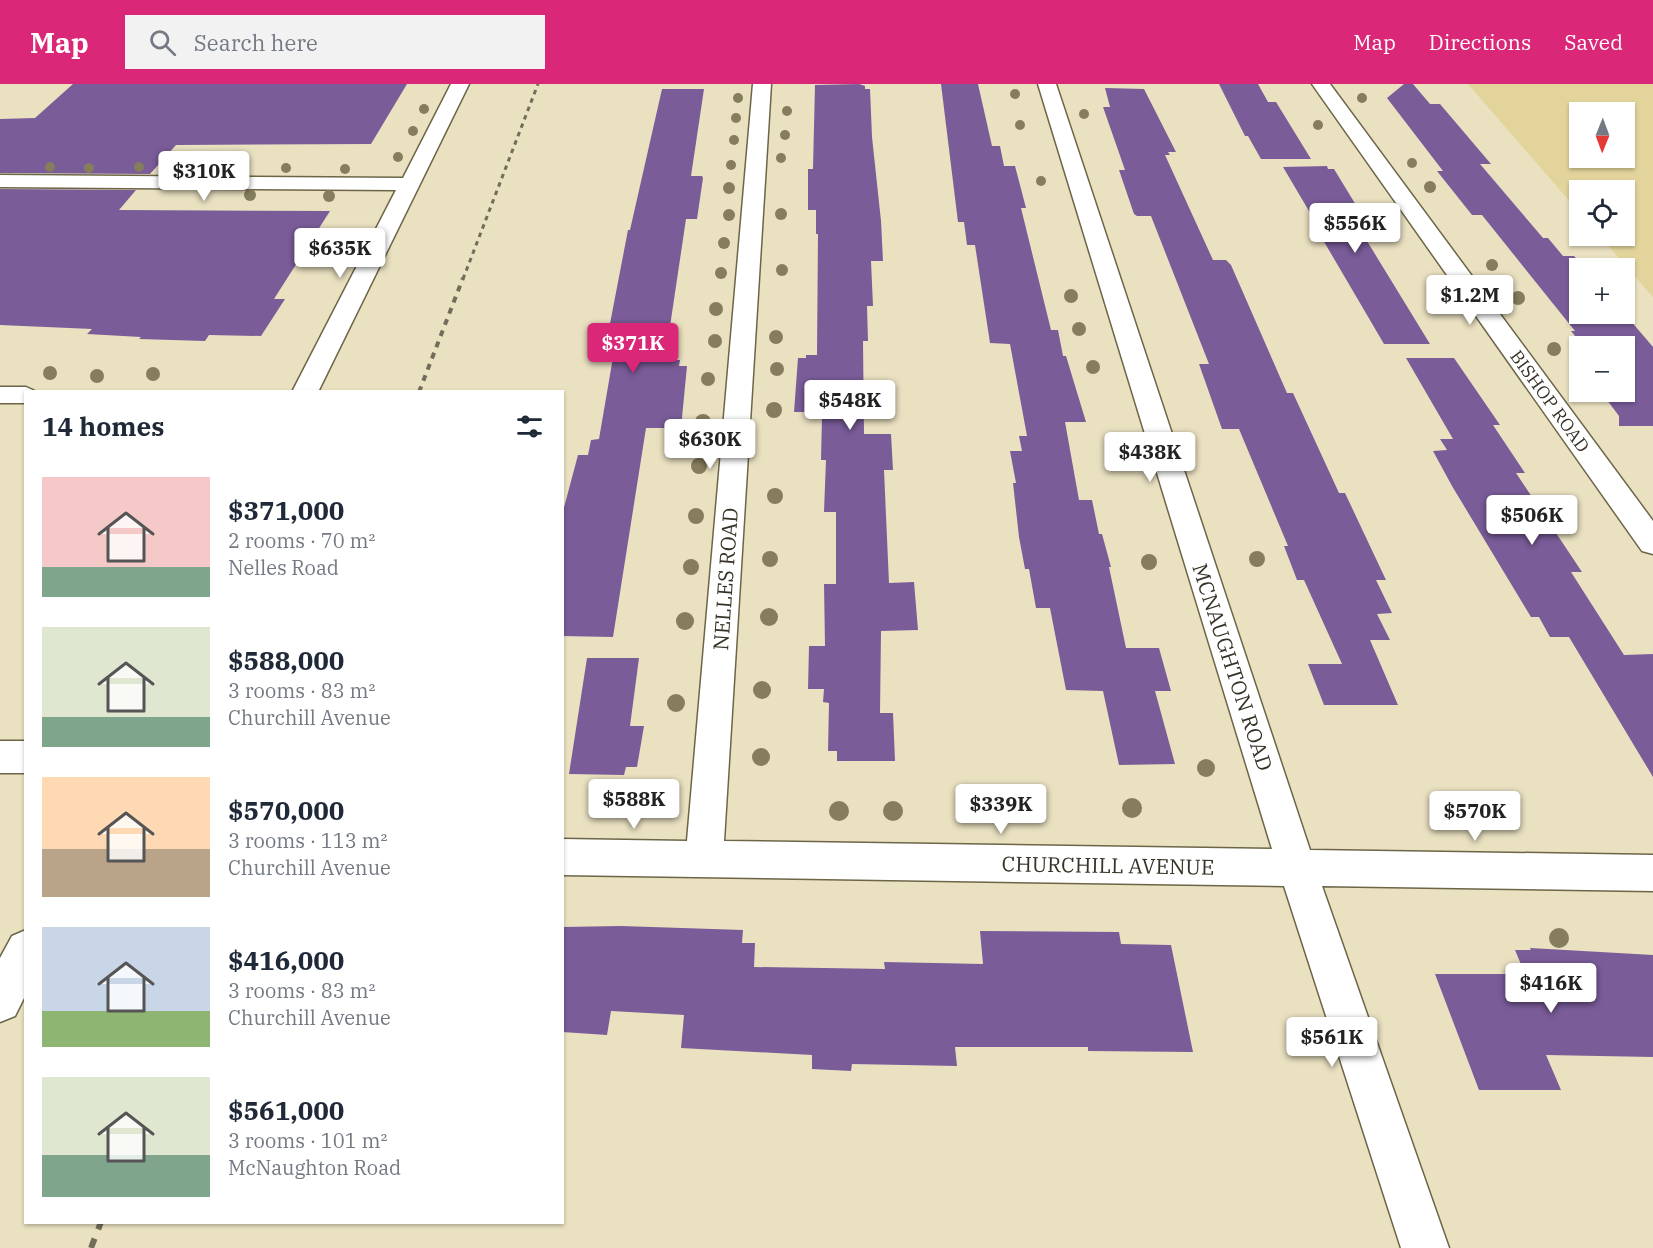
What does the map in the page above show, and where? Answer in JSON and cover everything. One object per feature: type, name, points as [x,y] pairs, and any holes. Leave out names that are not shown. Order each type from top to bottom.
[{"type":"street","points":[[306,390],[460,84]]},
{"type":"street","name":"NELLES ROAD","points":[[704,859],[762,84]]},
{"type":"street","name":"MCNAUGHTON ROAD","points":[[1047,84],[1297,868],[1425,1248]]},
{"type":"street","name":"BISHOP ROAD","points":[[1321,84],[1653,543]]},
{"type":"street","points":[[0,181],[409,184]]},
{"type":"street","points":[[0,395],[24,395]]},
{"type":"street","points":[[0,757],[24,757]]},
{"type":"street","name":"CHURCHILL AVENUE","points":[[564,857],[1653,873]]},
{"type":"street","points":[[0,1001],[24,954]]},
{"type":"shaded area","points":[[1468,84],[1653,84],[1653,297],[1635,276],[1635,258],[1619,258],[1609,246],[1635,246],[1635,180],[1569,180],[1569,200]]},
{"type":"building","points":[[73,84],[407,84],[371,144],[176,145],[150,174],[0,173],[0,119],[35,118]]},
{"type":"building","points":[[859,84],[865,86],[865,89],[870,89],[883,261],[871,261],[873,306],[867,306],[868,341],[863,341],[864,434],[891,434],[893,470],[884,470],[889,583],[914,582],[918,630],[881,631],[880,713],[893,713],[895,761],[837,761],[837,751],[828,751],[829,703],[823,702],[824,689],[808,689],[809,646],[825,646],[824,584],[836,584],[836,512],[824,512],[826,460],[821,460],[822,417],[806,417],[806,412],[794,412],[798,358],[817,355],[818,234],[816,234],[816,210],[808,210],[808,169],[813,169],[815,85]]},
{"type":"building","points":[[941,84],[978,84],[992,146],[1000,146],[1004,166],[1015,166],[1026,208],[1021,208],[1051,330],[1058,330],[1063,356],[1066,356],[1086,422],[1065,422],[1079,500],[1092,500],[1099,534],[1102,534],[1111,567],[1109,567],[1126,648],[1159,648],[1171,691],[1155,691],[1175,764],[1119,765],[1103,691],[1066,690],[1050,608],[1036,608],[1029,569],[1025,569],[1019,537],[1013,483],[1016,483],[1010,451],[1022,451],[1019,436],[1027,436],[1010,344],[990,343],[975,245],[967,245],[964,222],[958,222]]},
{"type":"building","points":[[1219,84],[1258,84],[1268,102],[1276,102],[1311,159],[1261,159],[1248,136],[1245,136]]},
{"type":"building","points":[[1404,84],[1413,84],[1430,104],[1440,104],[1491,164],[1480,164],[1543,238],[1548,238],[1563,256],[1576,258],[1569,258],[1569,324],[1482,215],[1472,215],[1437,171],[1443,171],[1387,98]]},
{"type":"building","points":[[1105,88],[1144,89],[1176,152],[1168,152],[1170,155],[1165,155],[1213,260],[1226,260],[1231,265],[1287,393],[1293,393],[1339,493],[1345,493],[1386,580],[1376,580],[1392,613],[1377,614],[1390,640],[1370,640],[1398,705],[1324,705],[1308,664],[1342,664],[1304,580],[1297,580],[1284,546],[1288,546],[1239,429],[1222,429],[1199,364],[1209,364],[1151,216],[1134,214],[1119,170],[1125,170],[1103,107],[1110,107]]},
{"type":"building","points":[[662,89],[704,89],[691,176],[702,176],[703,178],[697,219],[686,219],[665,360],[680,360],[679,366],[687,366],[681,428],[646,428],[613,637],[564,636],[564,508],[578,455],[588,455],[591,440],[599,439],[617,334],[608,334],[628,230],[630,230]]},
{"type":"building","points":[[1327,166],[1328,169],[1334,169],[1359,210],[1348,210],[1430,344],[1384,344],[1283,167]]},
{"type":"building","points":[[0,189],[136,190],[119,210],[330,211],[274,299],[285,299],[261,336],[209,335],[205,341],[139,339],[141,337],[87,334],[92,329],[0,325]]},
{"type":"building","points":[[1569,324],[1633,324],[1653,347],[1653,426],[1619,426],[1619,416],[1608,402],[1635,402],[1635,336],[1575,336],[1571,331],[1575,331]]},
{"type":"building","points":[[1406,358],[1454,358],[1500,425],[1493,425],[1525,473],[1516,473],[1582,572],[1571,572],[1624,655],[1653,654],[1653,777],[1569,637],[1550,637],[1539,617],[1531,617],[1452,486],[1433,451],[1447,450],[1440,439],[1453,439]]},
{"type":"building","points":[[587,658],[639,658],[630,726],[644,726],[637,767],[626,767],[624,775],[569,774]]},
{"type":"building","points":[[621,926],[743,930],[742,943],[755,943],[754,967],[885,969],[884,962],[983,964],[980,931],[1119,932],[1121,944],[1171,945],[1193,1052],[1088,1051],[1088,1047],[955,1047],[957,1066],[852,1064],[851,1071],[812,1069],[812,1055],[681,1048],[684,1015],[611,1011],[607,1035],[564,1032],[564,927]]},
{"type":"building","points":[[1530,948],[1653,955],[1653,1057],[1546,1055],[1561,1090],[1479,1090],[1435,974],[1525,974],[1515,950],[1531,950]]},
{"type":"railway","points":[[463,279],[538,84]]},
{"type":"railway","points":[[420,390],[463,278]]},
{"type":"railway","points":[[91,1248],[100,1224]]}]
